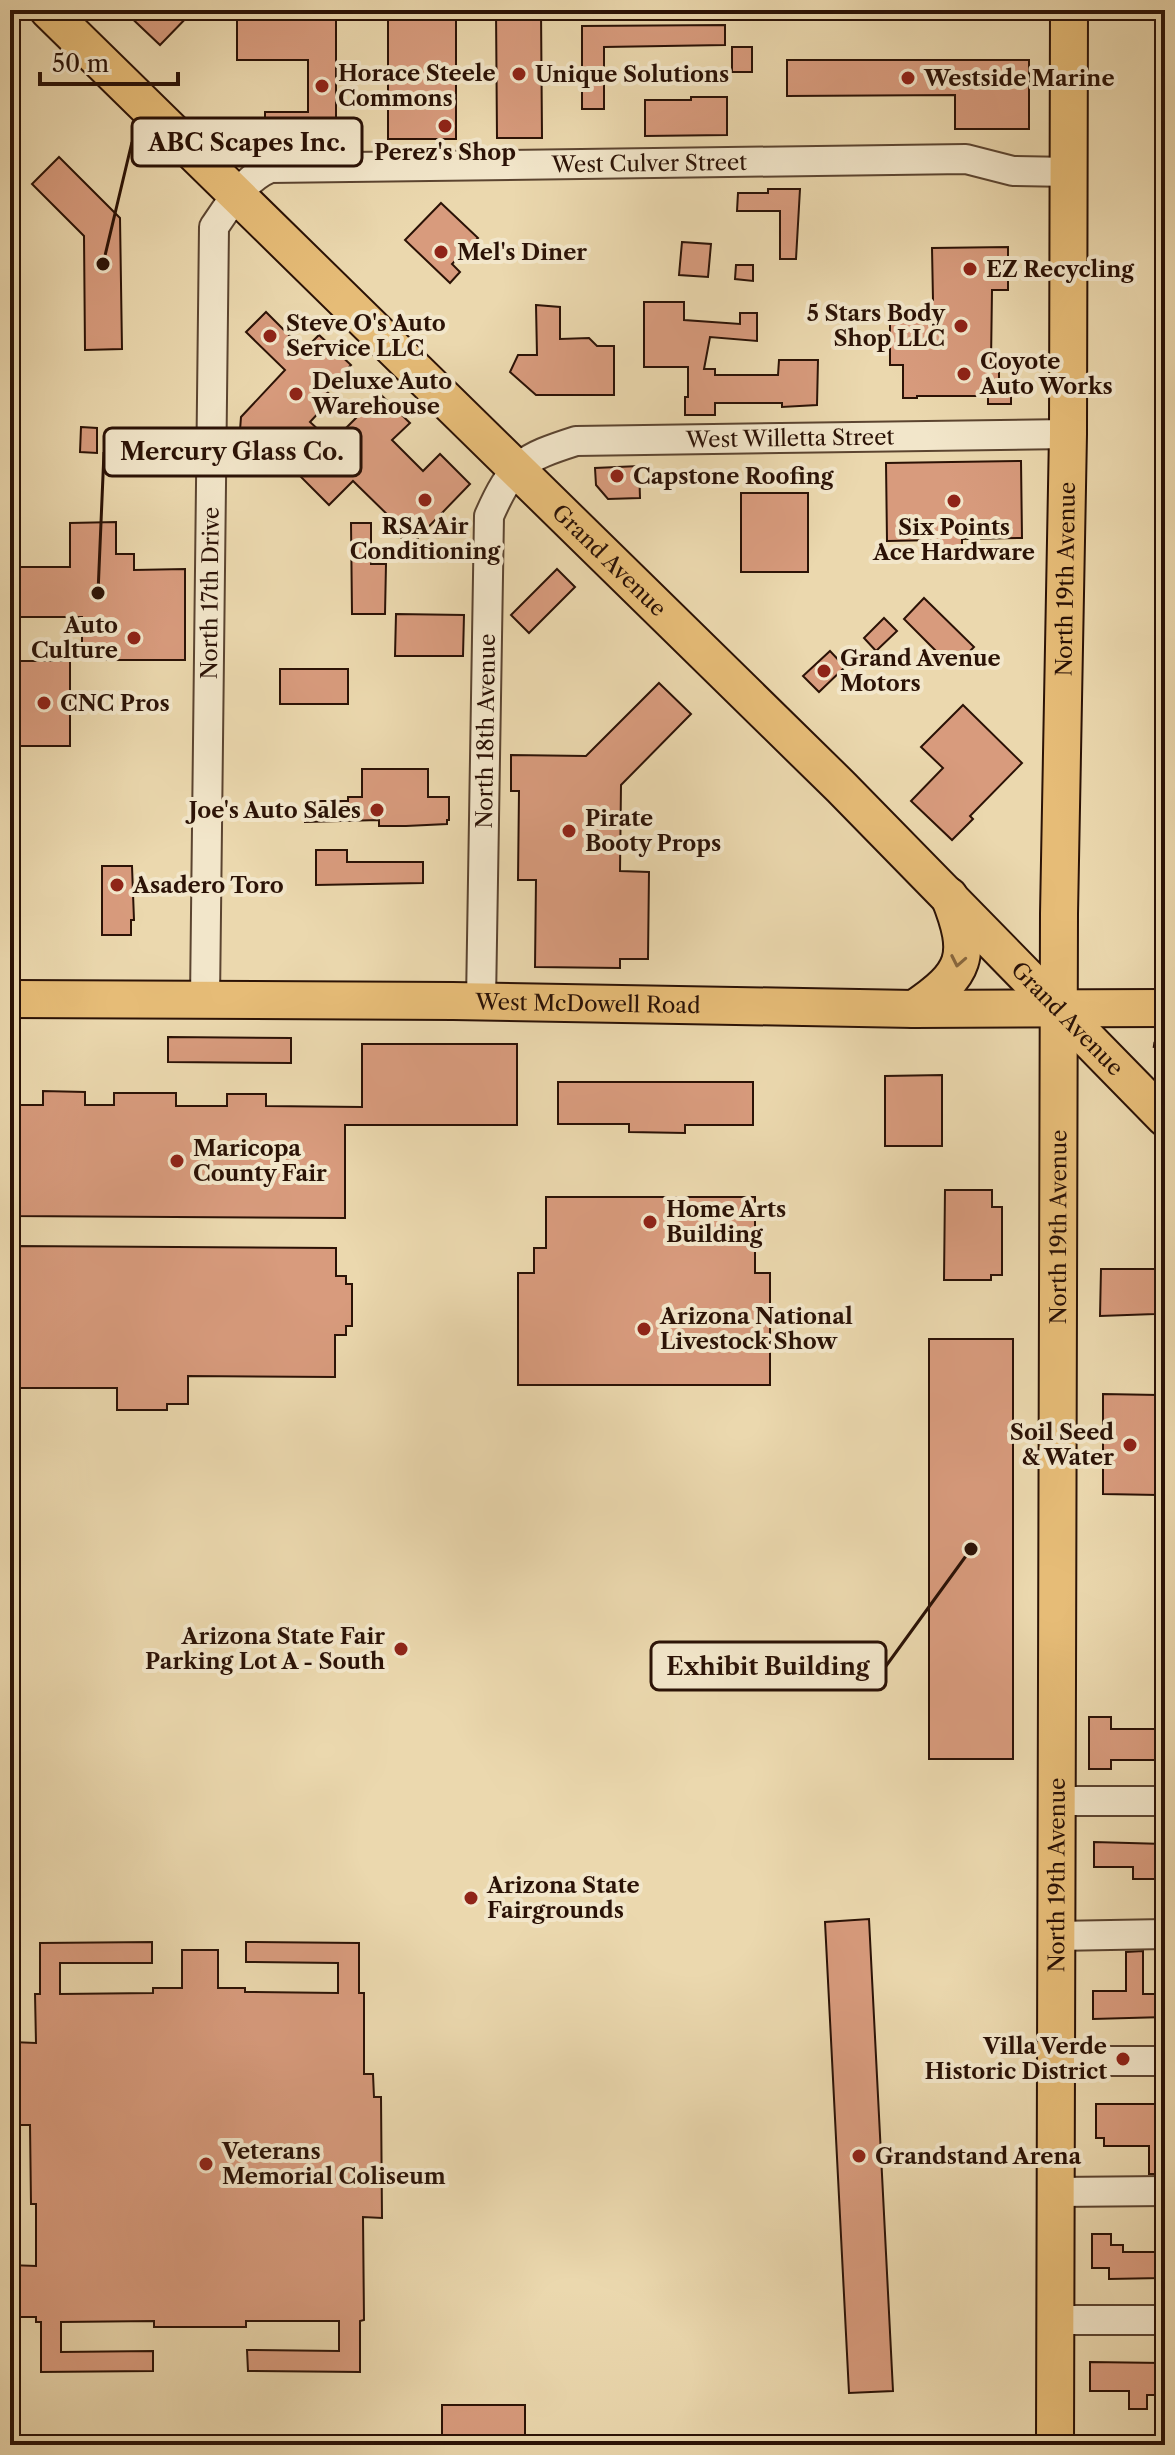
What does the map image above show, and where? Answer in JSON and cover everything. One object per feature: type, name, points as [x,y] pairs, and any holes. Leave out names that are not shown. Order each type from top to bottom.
[{"type":"main road","name":"Grand Avenue","points":[[48,10],[948,895],[1165,1118]]},
{"type":"main road","name":"North 19th Avenue","points":[[1055,2445],[1059,1007],[1068,434],[1069,10]]},
{"type":"main road","points":[[914,1009],[939,992],[957,972],[961,937],[948,895]]},
{"type":"main road","name":"West McDowell Road","points":[[10,999],[481,1001],[914,1009],[1059,1007],[1160,1025]]},
{"type":"street","name":"West Culver Street","points":[[237,194],[261,172],[270,168],[966,159],[1016,171],[1070,172]]},
{"type":"street","name":"North 17th Drive","points":[[205,999],[214,227],[237,194]]},
{"type":"street","name":"West Willetta Street","points":[[516,467],[576,441],[1068,434]]},
{"type":"street","name":"North 18th Avenue","points":[[481,1001],[489,516],[500,490],[516,467]]},
{"type":"street","points":[[1058,1801],[1165,1801]]},
{"type":"street","points":[[1056,1936],[1165,1934]]},
{"type":"street","points":[[1057,2061],[1165,2061]]},
{"type":"street","points":[[1056,2192],[1165,2191]]},
{"type":"street","points":[[1056,2320],[1165,2320]]},
{"type":"path","points":[[1160,1025],[1154,1049],[1165,1050]]},
{"type":"building","points":[[123,10],[194,10],[160,45]]},
{"type":"building","name":"Horace Steele Commons","points":[[237,10],[336,10],[336,140],[265,140],[265,112],[308,112],[308,60],[237,60]]},
{"type":"building","points":[[388,10],[456,10],[456,139],[388,139]]},
{"type":"building","name":"Unique Solutions","points":[[496,10],[541,10],[542,138],[497,138]]},
{"type":"building","points":[[725,25],[725,45],[604,47],[604,109],[582,109],[582,26]]},
{"type":"building","points":[[732,47],[752,47],[752,72],[732,72]]},
{"type":"building","name":"Westside Marine","points":[[787,60],[1029,60],[1029,129],[955,129],[955,95],[787,96]]},
{"type":"building","points":[[691,97],[727,97],[727,135],[645,136],[645,100],[691,100]]},
{"type":"building","points":[[59,157],[120,218],[122,349],[85,350],[84,236],[32,184]]},
{"type":"building","points":[[768,189],[800,189],[796,259],[780,259],[780,211],[737,211],[738,193],[768,193]]},
{"type":"building","name":"Mel's Diner","points":[[441,203],[478,238],[452,264],[460,272],[450,283],[405,240]]},
{"type":"building","points":[[682,242],[711,244],[708,277],[679,275]]},
{"type":"building","points":[[1008,247],[1008,290],[992,290],[991,362],[999,362],[999,385],[1011,385],[1011,404],[988,404],[988,396],[903,398],[903,365],[890,365],[890,320],[930,320],[930,300],[933,300],[932,248]]},
{"type":"building","points":[[736,265],[753,265],[753,281],[735,279]]},
{"type":"building","points":[[644,302],[684,302],[684,320],[740,324],[740,313],[757,313],[757,341],[710,337],[704,369],[715,369],[715,375],[778,375],[779,360],[818,360],[817,405],[782,407],[782,403],[715,403],[715,415],[685,415],[688,367],[644,367]]},
{"type":"building","points":[[536,305],[560,307],[560,339],[589,338],[597,346],[614,346],[614,395],[536,395],[510,372],[518,355],[537,355]]},
{"type":"building","points":[[266,312],[304,350],[319,335],[351,365],[326,391],[333,397],[310,422],[332,442],[380,394],[410,423],[392,440],[423,471],[440,454],[470,484],[410,546],[386,523],[396,523],[353,481],[329,505],[299,475],[302,471],[272,443],[258,457],[238,457],[241,417],[285,370],[246,332]]},
{"type":"building","points":[[81,427],[97,428],[97,453],[80,452]]},
{"type":"building","name":"Six Points Ace Hardware","points":[[1021,461],[1022,538],[962,539],[962,549],[940,550],[940,540],[887,541],[886,463]]},
{"type":"building","name":"Capstone Roofing","points":[[639,466],[640,498],[608,499],[596,485],[595,468]]},
{"type":"building","points":[[741,493],[808,493],[808,572],[741,572]]},
{"type":"building","points":[[116,522],[116,554],[134,554],[134,570],[185,569],[185,660],[82,660],[82,617],[10,617],[10,567],[70,567],[70,523]]},
{"type":"building","points":[[351,523],[371,523],[371,564],[386,564],[385,614],[352,614]]},
{"type":"building","points":[[557,569],[575,587],[529,633],[511,615]]},
{"type":"building","name":"Six Points Ace Hardware","points":[[924,598],[974,647],[953,668],[904,619]]},
{"type":"building","points":[[396,614],[464,615],[463,656],[395,656]]},
{"type":"building","points":[[884,618],[897,631],[876,651],[864,638]]},
{"type":"building","name":"Grand Avenue Motors","points":[[830,651],[845,667],[819,692],[803,676]]},
{"type":"building","name":"CNC Pros","points":[[19,661],[70,661],[70,746],[19,746]]},
{"type":"building","points":[[280,669],[348,669],[348,704],[280,704]]},
{"type":"building","name":"Pirate Booty Props","points":[[659,683],[691,714],[621,785],[620,871],[649,872],[648,959],[620,959],[620,968],[535,967],[536,880],[518,880],[519,791],[511,791],[511,755],[586,756]]},
{"type":"building","points":[[963,705],[1022,763],[970,816],[973,819],[952,840],[911,801],[943,768],[921,747]]},
{"type":"building","name":"Joe's Auto Sales","points":[[362,769],[428,769],[428,797],[449,797],[447,824],[379,826],[379,820],[305,822],[305,801],[348,801],[348,797],[362,797]]},
{"type":"building","points":[[316,850],[347,850],[347,862],[423,862],[423,883],[316,885]]},
{"type":"building","name":"Asadero Toro","points":[[102,866],[132,866],[134,920],[131,920],[131,935],[102,935]]},
{"type":"building","points":[[168,1037],[291,1038],[291,1063],[168,1062]]},
{"type":"building","name":"Maricopa County Fair","points":[[362,1044],[517,1044],[517,1125],[345,1125],[345,1218],[10,1216],[10,1105],[43,1105],[43,1091],[85,1092],[85,1105],[114,1105],[114,1093],[176,1093],[176,1106],[227,1106],[227,1094],[266,1094],[266,1106],[362,1107]]},
{"type":"building","points":[[942,1075],[942,1146],[885,1146],[885,1076]]},
{"type":"building","points":[[558,1082],[753,1082],[753,1125],[685,1125],[685,1133],[629,1132],[629,1124],[558,1124]]},
{"type":"building","points":[[945,1190],[992,1190],[992,1207],[1002,1207],[1002,1275],[991,1275],[991,1280],[944,1280]]},
{"type":"building","name":"Arizona National Livestock Show","points":[[546,1197],[755,1197],[755,1273],[770,1273],[770,1385],[518,1385],[518,1273],[534,1273],[534,1248],[546,1248]]},
{"type":"building","points":[[15,1246],[336,1248],[336,1276],[346,1276],[346,1284],[352,1284],[352,1326],[346,1326],[346,1335],[335,1335],[335,1377],[188,1376],[188,1404],[167,1404],[167,1410],[117,1410],[117,1388],[10,1388],[10,1368],[14,1368]]},
{"type":"building","points":[[1101,1269],[1161,1269],[1161,1307],[1155,1314],[1100,1316]]},
{"type":"building","points":[[929,1339],[1013,1339],[1013,1759],[929,1759]]},
{"type":"building","name":"Soil Seed & Water","points":[[1103,1394],[1158,1395],[1158,1495],[1103,1494]]},
{"type":"building","points":[[1089,1717],[1111,1717],[1111,1729],[1163,1729],[1163,1760],[1111,1760],[1111,1769],[1089,1769]]},
{"type":"building","points":[[1094,1842],[1164,1844],[1165,1879],[1133,1879],[1133,1867],[1094,1867]]},
{"type":"building","name":"Grandstand Arena","points":[[869,1919],[893,2391],[849,2393],[825,1922]]},
{"type":"building","name":"Veterans Memorial Coliseum","points":[[152,1942],[152,1963],[60,1963],[60,1994],[153,1993],[153,1988],[182,1988],[182,1950],[218,1950],[218,1988],[245,1988],[245,1992],[338,1993],[338,1963],[246,1962],[246,1942],[359,1943],[359,1993],[364,1993],[364,2074],[373,2074],[374,2097],[381,2097],[382,2218],[363,2217],[364,2320],[360,2321],[360,2372],[248,2371],[247,2350],[339,2351],[339,2321],[246,2321],[246,2327],[154,2327],[154,2321],[61,2322],[61,2352],[153,2351],[153,2371],[41,2372],[41,2322],[36,2322],[36,2317],[10,2317],[10,2265],[36,2266],[36,2204],[31,2204],[30,2125],[12,2125],[12,2042],[36,2043],[35,1994],[40,1994],[40,1943]]},
{"type":"building","points":[[1143,1951],[1143,1994],[1165,1994],[1165,2017],[1093,2019],[1093,1991],[1126,1991],[1126,1952]]},
{"type":"building","points":[[1096,2104],[1165,2104],[1165,2174],[1149,2174],[1149,2146],[1104,2146],[1104,2138],[1096,2138]]},
{"type":"building","points":[[1092,2234],[1111,2234],[1111,2245],[1123,2245],[1123,2252],[1161,2252],[1161,2278],[1109,2279],[1109,2268],[1092,2268]]},
{"type":"building","points":[[1090,2362],[1163,2363],[1163,2395],[1147,2395],[1147,2409],[1129,2409],[1129,2391],[1090,2391]]},
{"type":"building","points":[[442,2405],[525,2405],[525,2445],[442,2445]]},
{"type":"place","name":"Unique Solutions","points":[[519,74]]},
{"type":"place","name":"Westside Marine","points":[[908,78]]},
{"type":"place","name":"Horace Steele Commons","points":[[322,86]]},
{"type":"place","name":"Perez's Shop","points":[[445,126]]},
{"type":"place","name":"Mel's Diner","points":[[441,252]]},
{"type":"place","name":"ABC Scapes Inc.","points":[[103,264]]},
{"type":"place","name":"EZ Recycling","points":[[970,269]]},
{"type":"place","name":"5 Stars Body Shop LLC","points":[[961,326]]},
{"type":"place","name":"Steve O's Auto Service LLC","points":[[270,336]]},
{"type":"place","name":"Coyote Auto Works","points":[[964,374]]},
{"type":"place","name":"Deluxe Auto Warehouse","points":[[296,394]]},
{"type":"place","name":"Capstone Roofing","points":[[617,476]]},
{"type":"place","name":"RSA Air Conditioning","points":[[425,500]]},
{"type":"place","name":"Six Points Ace Hardware","points":[[954,501]]},
{"type":"place","name":"Mercury Glass Co.","points":[[98,593]]},
{"type":"place","name":"Auto Culture","points":[[134,638]]},
{"type":"place","name":"Grand Avenue Motors","points":[[824,671]]},
{"type":"place","name":"CNC Pros","points":[[44,703]]},
{"type":"place","name":"Joe's Auto Sales","points":[[377,810]]},
{"type":"place","name":"Pirate Booty Props","points":[[569,831]]},
{"type":"place","name":"Asadero Toro","points":[[117,885]]},
{"type":"place","name":"Maricopa County Fair","points":[[177,1161]]},
{"type":"place","name":"Home Arts Building","points":[[650,1222]]},
{"type":"place","name":"Arizona National Livestock Show","points":[[644,1329]]},
{"type":"place","name":"Soil Seed & Water","points":[[1130,1445]]},
{"type":"place","name":"Exhibit Building","points":[[971,1549]]},
{"type":"place","name":"Arizona State Fair Parking Lot A - South","points":[[401,1649]]},
{"type":"place","name":"Arizona State Fairgrounds","points":[[471,1898]]},
{"type":"place","name":"Villa Verde Historic District","points":[[1123,2059]]},
{"type":"place","name":"Grandstand Arena","points":[[859,2156]]},
{"type":"place","name":"Veterans Memorial Coliseum","points":[[206,2164]]}]
